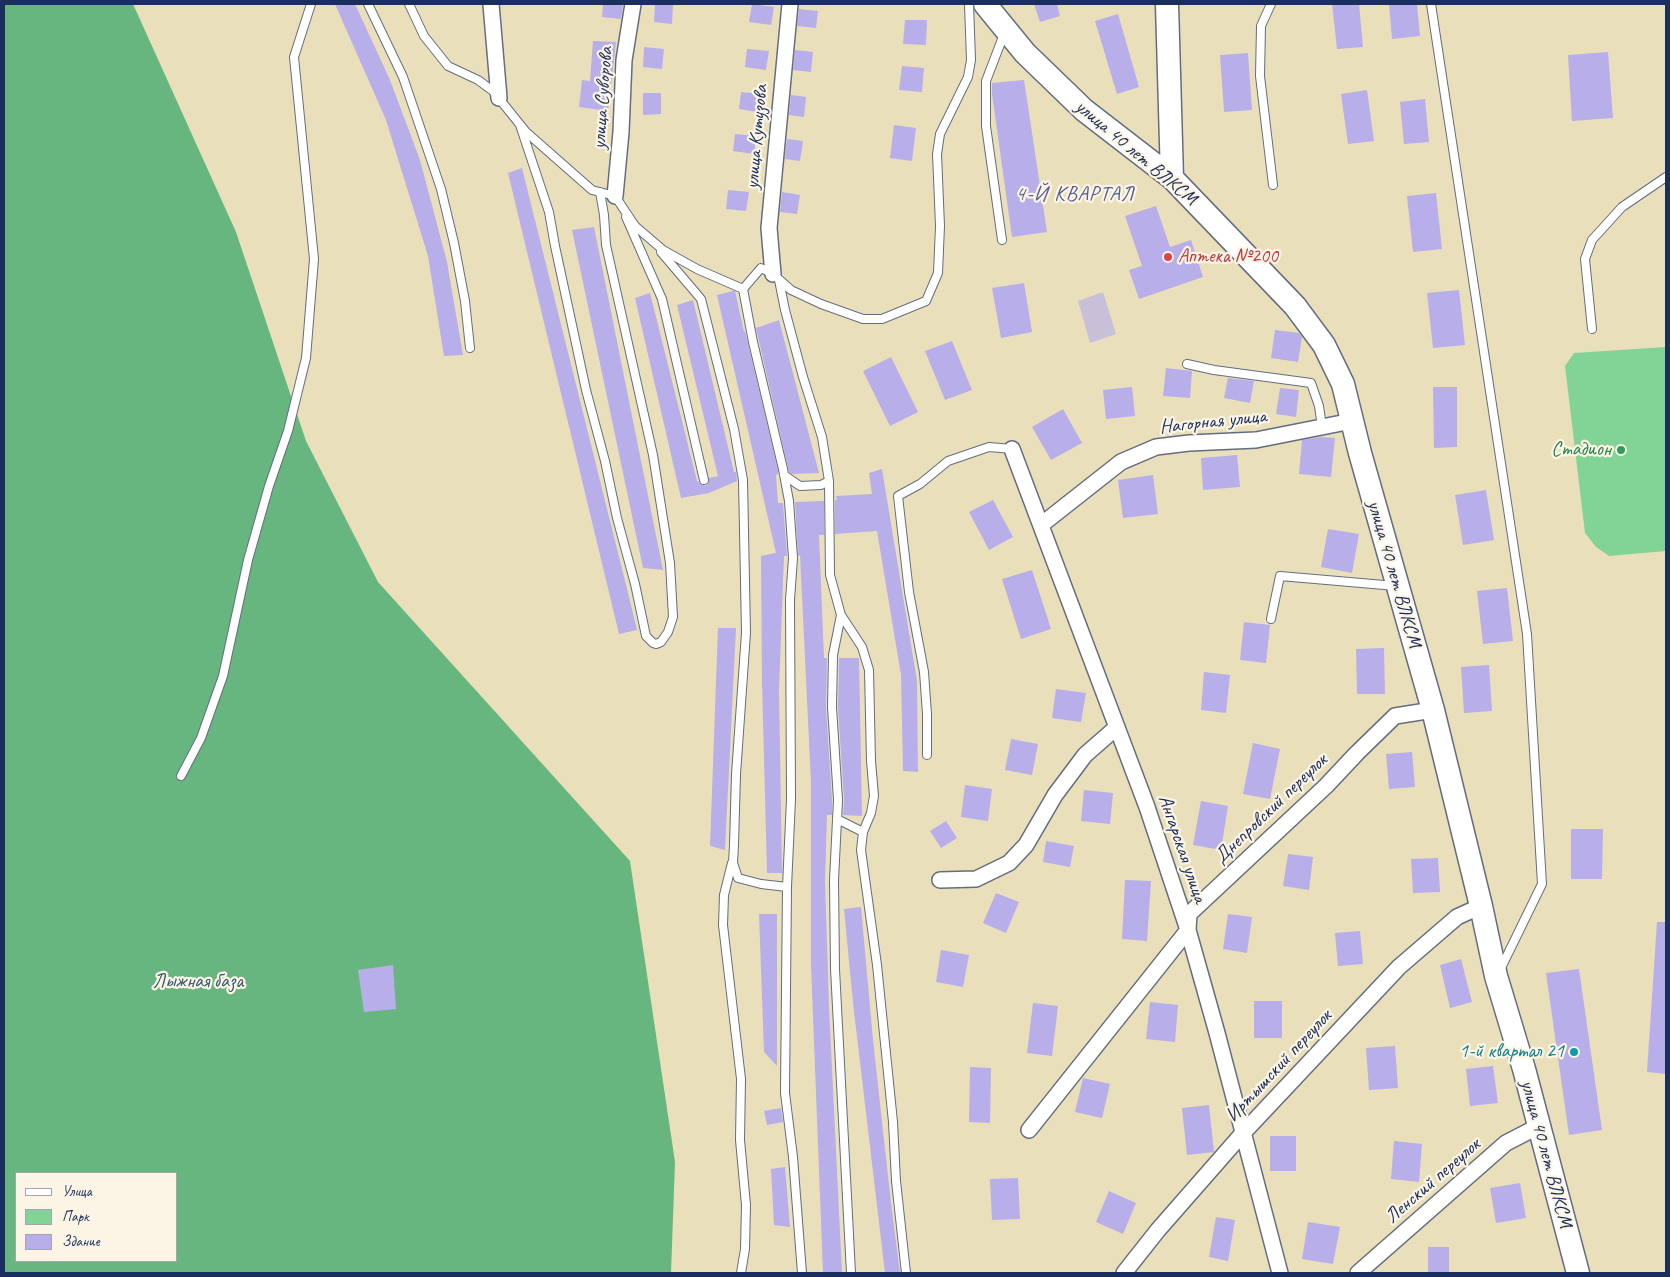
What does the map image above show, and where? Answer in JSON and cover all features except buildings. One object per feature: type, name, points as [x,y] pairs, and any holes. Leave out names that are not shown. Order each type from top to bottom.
[{"type":"street","points":[[491,4],[499,98]]},
{"type":"street","name":"улица Суворова","points":[[618,200],[624,60],[632,4]]},
{"type":"street","name":"улица Кутузова","points":[[776,277],[769,228],[790,4]]},
{"type":"street","name":"улица 40 лет ВЛКСМ","points":[[985,4],[1025,53],[1084,110],[1172,178],[1295,306],[1324,345],[1343,384],[1433,710],[1481,906],[1496,976],[1539,1126],[1578,1273]]},
{"type":"street","points":[[1167,4],[1172,178]]},
{"type":"street","name":"Нагорная улица","points":[[1041,525],[1121,462],[1156,447],[1189,443],[1256,440],[1352,421]]},
{"type":"street","name":"Ангарская улица","points":[[1012,449],[1147,807],[1188,930],[1280,1273]]},
{"type":"street","name":"Днепровский переулок","points":[[1029,1130],[1188,930],[1190,914],[1326,786],[1356,753],[1395,716],[1433,710]]},
{"type":"street","points":[[940,880],[976,878],[1009,863],[1026,845],[1055,795],[1085,756],[1117,727]]},
{"type":"street","name":"Иртышский переулок","points":[[1124,1273],[1158,1230],[1243,1133],[1399,967],[1457,917],[1481,906]]},
{"type":"street","name":"Ленский переулок","points":[[1358,1273],[1506,1143],[1539,1126]]},
{"type":"lane","points":[[181,776],[201,738],[223,676],[248,560],[269,486],[288,431],[306,358],[314,259],[294,57],[311,4]]},
{"type":"lane","points":[[368,4],[403,77],[441,188],[465,301],[470,348]]},
{"type":"lane","points":[[409,4],[424,36],[448,66],[478,80],[499,98],[520,125],[552,156],[592,190],[618,200],[636,226],[663,250],[697,269],[743,289]]},
{"type":"lane","points":[[802,1273],[793,1157],[785,1093],[787,887],[792,799],[790,600],[793,558],[789,502],[784,475],[753,342],[743,289],[760,268],[776,277],[790,290],[821,304],[863,319],[882,319],[926,301],[938,273],[940,226],[937,154],[940,134],[968,77],[970,69],[970,4]]},
{"type":"lane","points":[[1271,4],[1262,26],[1260,76],[1273,185]]},
{"type":"lane","points":[[1431,4],[1527,634],[1542,884],[1496,976]]},
{"type":"lane","points":[[1002,240],[986,126],[986,81],[1006,30]]},
{"type":"lane","points":[[520,125],[549,212],[586,390],[605,461],[646,636],[656,644],[661,642],[668,632],[673,617],[670,563],[652,455],[606,245],[600,192]]},
{"type":"lane","points":[[1592,329],[1585,259],[1592,240],[1622,207],[1666,177]]},
{"type":"lane","points":[[618,200],[662,298],[704,480]]},
{"type":"lane","points":[[650,239],[701,299],[734,429],[742,480],[746,633],[736,774],[734,845],[732,863],[724,895],[724,925],[741,1079],[740,1140],[746,1204],[745,1249],[741,1273]]},
{"type":"lane","points":[[776,277],[803,377],[822,437],[829,481],[830,575],[841,615],[862,647],[869,670],[871,761],[874,796],[861,850],[893,1122],[896,1181],[906,1273]]},
{"type":"lane","points":[[1187,364],[1214,370],[1311,383],[1319,406],[1322,427]]},
{"type":"lane","points":[[926,755],[927,714],[924,672],[909,592],[898,496],[920,484],[948,461],[989,447],[1012,449]]},
{"type":"lane","points":[[784,475],[800,486],[821,485],[829,481]]},
{"type":"lane","points":[[1272,619],[1280,576],[1398,587]]},
{"type":"lane","points":[[841,615],[832,655],[832,708],[838,800],[834,880],[835,969],[850,1273]]},
{"type":"lane","points":[[837,819],[864,832]]},
{"type":"lane","points":[[732,863],[738,878],[761,884],[787,887]]},
{"type":"shaded area","points":[[1103,292],[1116,334],[1090,343],[1078,301]]},
{"type":"green space","name":"Лыжная база","points":[[4,4],[133,4],[236,232],[306,441],[378,582],[630,861],[675,1162],[671,1273],[4,1273]]},
{"type":"green space","name":"Стадион","points":[[1666,347],[1666,551],[1609,556],[1596,547],[1585,533],[1565,366],[1574,353]]},
{"type":"place","name":"Аптека №200","points":[[1168,257]]},
{"type":"place","name":"Стадион","points":[[1621,450]]},
{"type":"place","name":"1-й квартал 21","points":[[1574,1052]]},
{"type":"district","name":"4-Й КВАРТАЛ","points":[[1075,194]]}]
